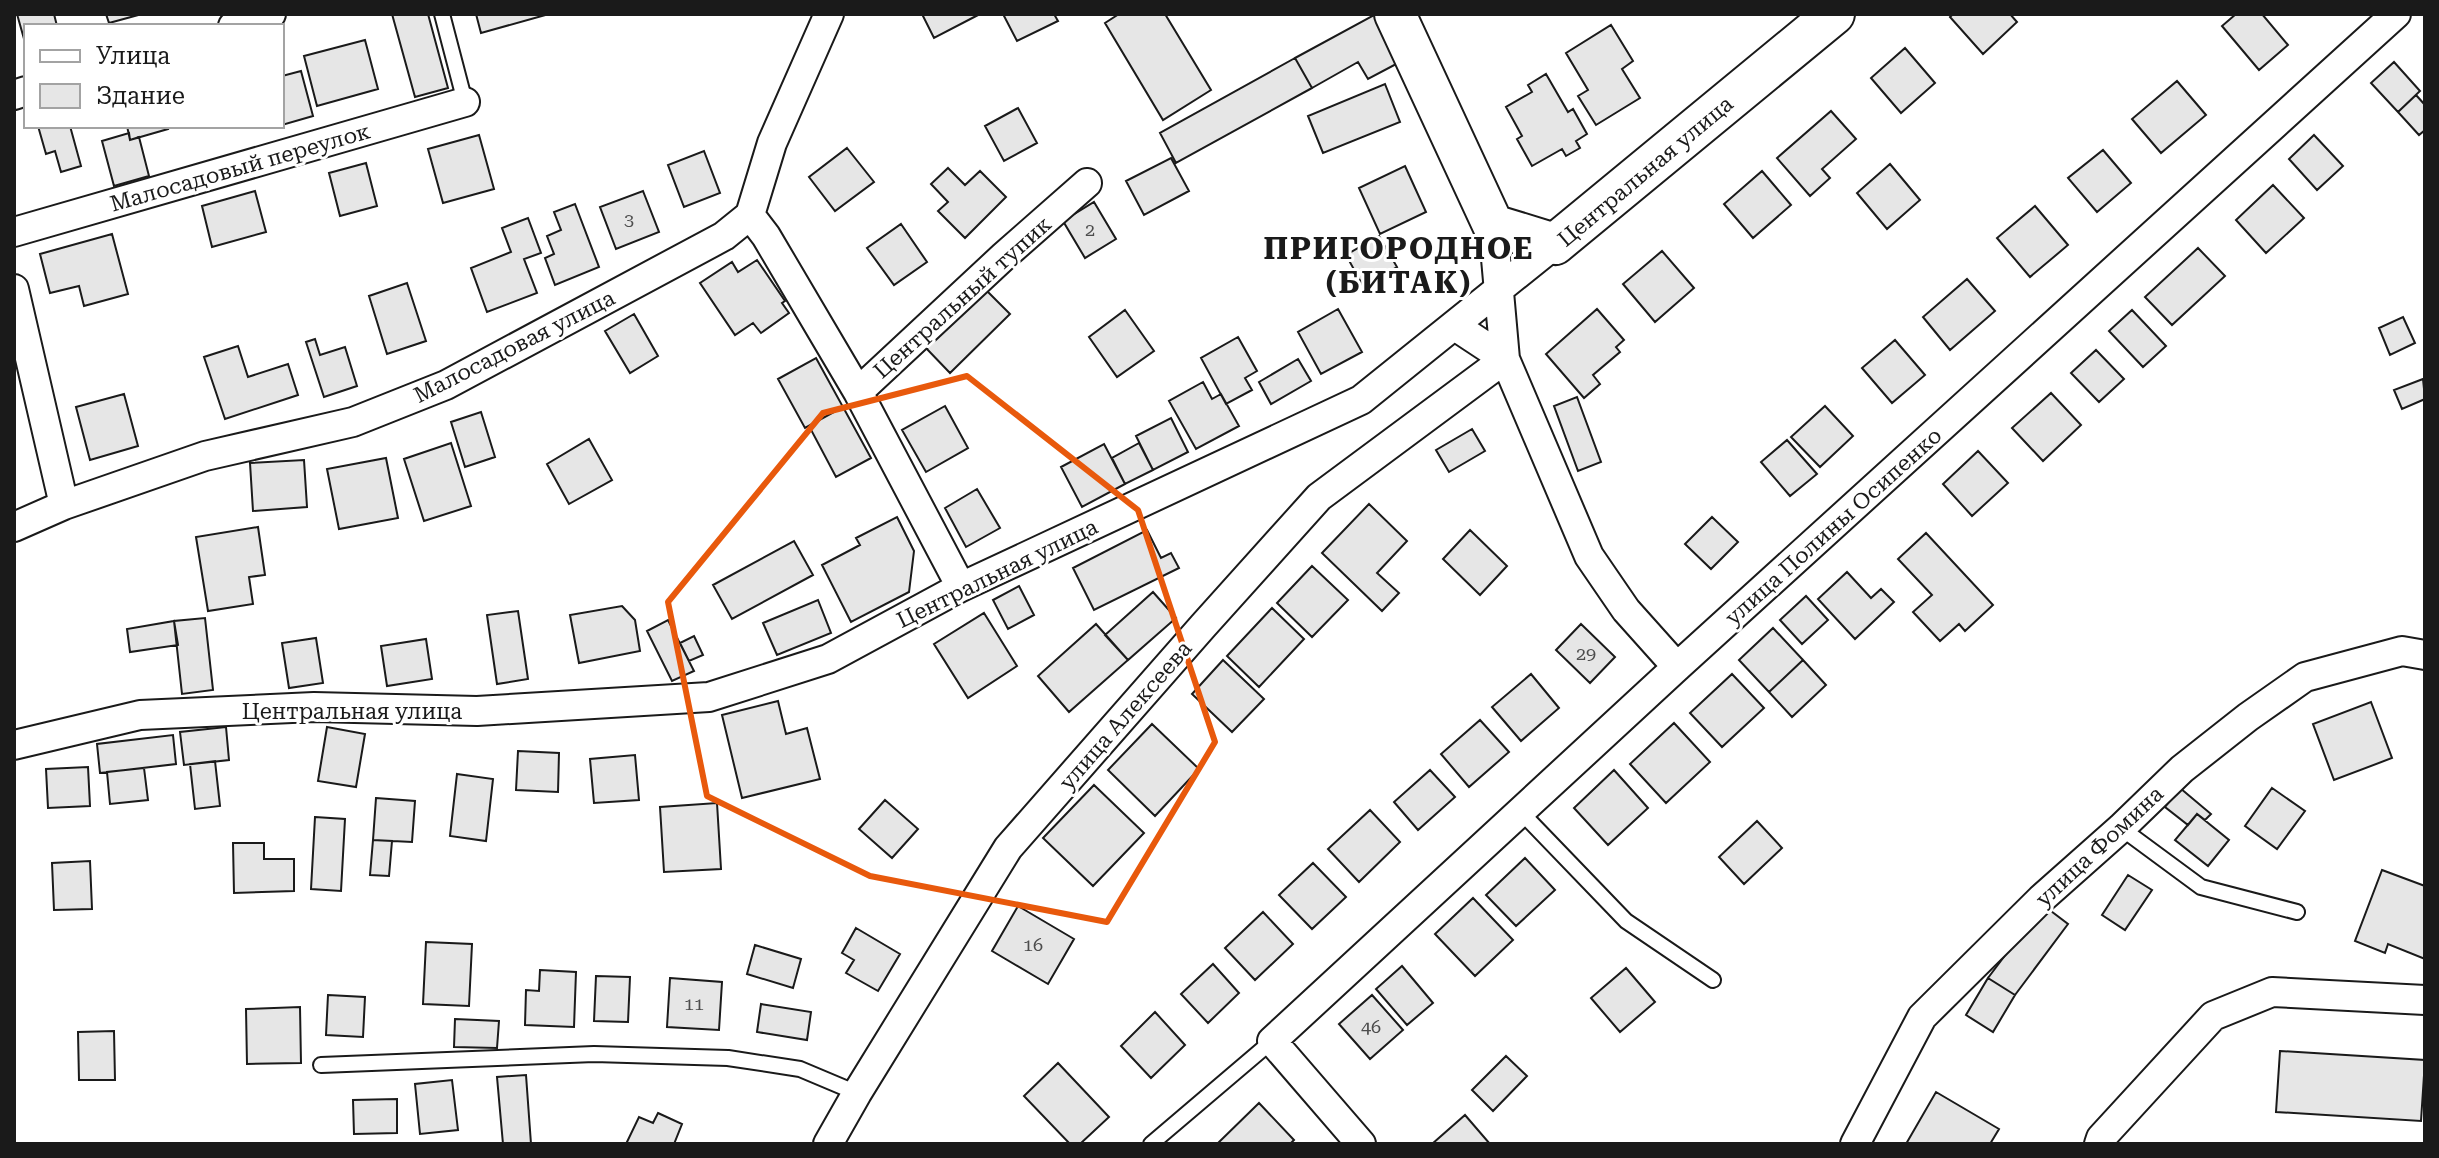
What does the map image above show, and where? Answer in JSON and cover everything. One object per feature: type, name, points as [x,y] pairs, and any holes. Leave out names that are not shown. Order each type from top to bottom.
[{"type":"street","points":[[239,24],[271,14]]},
{"type":"street","points":[[829,14],[772,143],[750,215],[766,236],[858,392]]},
{"type":"street","points":[[1395,14],[1493,225],[1505,359],[1589,556],[1626,610],[1677,667]]},
{"type":"street","name":"Центральная улица","points":[[14,745],[140,715],[314,707],[477,711],[709,697],[828,659],[961,587],[1361,400],[1499,291],[1834,14]]},
{"type":"street","name":"улица Полины Осипенко","points":[[1272,1041],[1677,667],[2396,14]]},
{"type":"street","name":"Малосадовый переулок","points":[[14,232],[465,102]]},
{"type":"street","name":"Центральный тупик","points":[[961,587],[858,392],[1087,183]]},
{"type":"street","name":"Малосадовая улица","points":[[14,527],[64,505],[205,456],[353,422],[446,385],[724,236],[750,215]]},
{"type":"street","points":[[1493,225],[1555,244]]},
{"type":"street","points":[[14,289],[64,505]]},
{"type":"street","points":[[1455,326],[1505,359]]},
{"type":"street","name":"улица Алексеева","points":[[828,1144],[1008,848],[1319,497],[1505,359]]},
{"type":"street","name":"улица Фомина","points":[[1855,1144],[1922,1017],[2041,899],[2182,769],[2305,677],[2402,651],[2425,655]]},
{"type":"street","points":[[2103,1142],[2213,1016],[2272,992],[2425,1000]]},
{"type":"street","points":[[1272,1041],[1361,1144]]},
{"type":"lane","points":[[442,14],[465,102]]},
{"type":"lane","points":[[1521,812],[1626,921],[1713,980]]},
{"type":"lane","points":[[2121,828],[2201,887],[2297,912]]},
{"type":"lane","name":"улица Полины Осипенко","points":[[1151,1144],[1272,1041]]},
{"type":"lane","points":[[321,1065],[594,1054],[728,1058],[800,1069],[857,1093]]},
{"type":"highlighted area","points":[[967,376],[1138,510],[1215,742],[1107,922],[870,876],[707,796],[668,602],[823,413]]},
{"type":"building","points":[[17,14],[54,14],[56,24],[24,24],[24,39]]},
{"type":"building","points":[[106,14],[142,14],[109,23]]},
{"type":"building","points":[[392,14],[428,14],[448,88],[415,97]]},
{"type":"building","points":[[476,14],[549,14],[481,33]]},
{"type":"building","points":[[922,14],[980,14],[934,38]]},
{"type":"building","points":[[1003,14],[1054,14],[1058,21],[1017,41]]},
{"type":"building","points":[[1119,14],[1165,14],[1211,90],[1163,120],[1105,23]]},
{"type":"building","points":[[1953,14],[2010,14],[2017,22],[1983,54],[1950,17]]},
{"type":"building","points":[[2236,14],[2262,14],[2288,45],[2259,70],[2222,26]]},
{"type":"building","points":[[1374,15],[1400,62],[1368,79],[1358,62],[1312,88],[1295,58]]},
{"type":"building","points":[[1611,25],[1633,61],[1622,69],[1640,98],[1596,125],[1578,96],[1588,90],[1566,53]]},
{"type":"building","points":[[365,40],[378,89],[317,106],[304,56]]},
{"type":"building","points":[[1905,48],[1935,83],[1901,113],[1871,78]]},
{"type":"building","points":[[1295,58],[1312,88],[1176,163],[1160,133]]},
{"type":"building","points":[[2394,62],[2420,91],[2398,112],[2371,83]]},
{"type":"building","points":[[301,71],[313,116],[284,124],[284,75]]},
{"type":"building","points":[[1546,74],[1568,112],[1573,109],[1587,134],[1576,141],[1580,148],[1566,156],[1562,149],[1532,166],[1517,139],[1522,136],[1506,107],[1532,92],[1528,85]]},
{"type":"building","points":[[2177,81],[2206,115],[2161,153],[2132,119]]},
{"type":"building","points":[[1385,84],[1400,122],[1323,153],[1308,116]]},
{"type":"building","points":[[2416,95],[2425,105],[2425,130],[2419,135],[2398,112]]},
{"type":"building","points":[[1018,108],[1037,143],[1004,161],[985,126]]},
{"type":"building","points":[[1831,111],[1856,139],[1822,169],[1830,178],[1810,196],[1777,158]]},
{"type":"building","points":[[39,128],[71,128],[81,166],[61,172],[55,151],[46,154]]},
{"type":"building","points":[[127,128],[168,129],[130,140]]},
{"type":"building","points":[[129,133],[130,140],[139,137],[149,176],[114,186],[102,141]]},
{"type":"building","points":[[479,135],[494,189],[443,203],[428,149]]},
{"type":"building","points":[[2314,135],[2343,166],[2317,190],[2289,159]]},
{"type":"building","points":[[847,148],[874,182],[835,211],[809,177]]},
{"type":"building","points":[[2103,150],[2131,183],[2097,212],[2068,178]]},
{"type":"building","points":[[704,151],[720,193],[684,207],[668,165]]},
{"type":"building","points":[[1171,158],[1189,191],[1144,215],[1126,181]]},
{"type":"building","points":[[366,163],[377,206],[340,216],[329,173]]},
{"type":"building","points":[[1890,164],[1920,200],[1887,229],[1857,193]]},
{"type":"building","points":[[1405,166],[1426,212],[1380,234],[1359,188]]},
{"type":"building","points":[[948,168],[965,185],[980,171],[1006,197],[965,238],[938,211],[948,202],[931,184]]},
{"type":"building","points":[[1762,171],[1791,205],[1753,238],[1724,204]]},
{"type":"building","points":[[2273,185],[2304,218],[2266,253],[2236,220]]},
{"type":"building","points":[[255,191],[266,232],[212,247],[202,206]]},
{"type":"building","points":[[643,191],[659,232],[616,249],[600,207]]},
{"type":"building","points":[[1094,202],[1116,239],[1085,258],[1063,221]]},
{"type":"building","points":[[575,204],[599,267],[555,285],[545,258],[554,254],[547,236],[561,230],[554,212]]},
{"type":"building","points":[[2035,206],[2068,245],[2030,277],[1997,238]]},
{"type":"building","points":[[528,218],[541,253],[524,259],[537,293],[487,312],[471,268],[511,252],[502,228]]},
{"type":"building","points":[[901,224],[927,262],[894,285],[867,248]]},
{"type":"building","points":[[112,234],[128,294],[84,306],[79,286],[50,293],[40,254]]},
{"type":"building","points":[[1379,236],[1397,267],[1363,286],[1346,255]]},
{"type":"building","points":[[2198,248],[2225,276],[2172,325],[2145,297]]},
{"type":"building","points":[[1662,251],[1694,288],[1655,322],[1623,284]]},
{"type":"building","points":[[757,260],[785,301],[782,303],[789,313],[761,333],[753,323],[735,335],[700,283],[732,262],[738,272]]},
{"type":"building","points":[[1967,279],[1995,311],[1950,350],[1923,317]]},
{"type":"building","points":[[407,283],[426,341],[387,354],[369,296]]},
{"type":"building","points":[[985,289],[1010,314],[950,373],[925,347]]},
{"type":"building","points":[[1338,309],[1362,352],[1321,374],[1298,332]]},
{"type":"building","points":[[1597,309],[1624,340],[1616,347],[1620,352],[1593,375],[1600,384],[1584,398],[1546,354]]},
{"type":"building","points":[[1125,310],[1154,351],[1117,377],[1089,337]]},
{"type":"building","points":[[2132,310],[2166,346],[2143,367],[2109,331]]},
{"type":"building","points":[[634,314],[658,356],[630,373],[605,331]]},
{"type":"building","points":[[2403,317],[2415,343],[2390,355],[2379,328]]},
{"type":"building","points":[[1238,337],[1257,371],[1245,378],[1252,390],[1226,404],[1201,358]]},
{"type":"building","points":[[315,339],[320,355],[345,347],[357,386],[324,397],[306,342]]},
{"type":"building","points":[[1895,340],[1925,375],[1892,403],[1862,368]]},
{"type":"building","points":[[238,346],[248,377],[288,364],[298,395],[225,419],[204,357]]},
{"type":"building","points":[[2096,350],[2124,379],[2099,402],[2071,373]]},
{"type":"building","points":[[816,358],[843,407],[805,428],[778,379]]},
{"type":"building","points":[[1298,359],[1311,381],[1271,404],[1259,382]]},
{"type":"building","points":[[2423,379],[2425,399],[2402,409],[2394,390]]},
{"type":"building","points":[[1203,382],[1212,399],[1221,394],[1239,426],[1196,449],[1169,401]]},
{"type":"building","points":[[2051,393],[2081,425],[2043,461],[2012,428]]},
{"type":"building","points":[[124,394],[138,446],[90,460],[76,407]]},
{"type":"building","points":[[1577,397],[1601,462],[1578,471],[1554,406]]},
{"type":"building","points":[[945,406],[968,448],[926,472],[902,430]]},
{"type":"building","points":[[1825,406],[1853,436],[1820,467],[1791,437]]},
{"type":"building","points":[[843,407],[871,458],[836,477],[809,426]]},
{"type":"building","points":[[481,412],[495,457],[465,467],[451,422]]},
{"type":"building","points":[[1171,418],[1188,452],[1153,470],[1136,436]]},
{"type":"building","points":[[1472,429],[1485,451],[1449,472],[1436,450]]},
{"type":"building","points":[[589,439],[612,480],[569,504],[547,464]]},
{"type":"building","points":[[1787,440],[1817,474],[1790,496],[1761,462]]},
{"type":"building","points":[[451,443],[471,506],[424,521],[404,459]]},
{"type":"building","points":[[1139,443],[1153,470],[1125,484],[1112,458]]},
{"type":"building","points":[[1104,444],[1125,484],[1082,507],[1061,467]]},
{"type":"building","points":[[1978,451],[2008,483],[1972,516],[1943,484]]},
{"type":"building","points":[[386,458],[398,518],[339,529],[327,469]]},
{"type":"building","points":[[304,460],[307,507],[253,511],[250,463]]},
{"type":"building","points":[[977,489],[1000,528],[966,547],[945,508]]},
{"type":"building","points":[[1369,504],[1407,541],[1377,573],[1399,593],[1382,611],[1322,553]]},
{"type":"building","points":[[897,517],[914,551],[909,592],[851,622],[822,565],[860,545],[856,538]]},
{"type":"building","points":[[1712,517],[1738,542],[1711,569],[1685,544]]},
{"type":"building","points":[[258,527],[265,575],[249,577],[253,604],[208,611],[196,537]]},
{"type":"building","points":[[1147,530],[1161,558],[1171,553],[1179,568],[1094,610],[1073,568]]},
{"type":"building","points":[[1470,530],[1507,566],[1480,595],[1443,559]]},
{"type":"building","points":[[1926,533],[1993,605],[1965,631],[1959,624],[1940,641],[1913,612],[1932,595],[1898,559]]},
{"type":"building","points":[[794,541],[813,575],[732,619],[713,585]]},
{"type":"building","points":[[1312,566],[1348,600],[1312,637],[1277,603]]},
{"type":"building","points":[[1847,572],[1871,598],[1881,589],[1894,602],[1855,639],[1818,599]]},
{"type":"building","points":[[1019,586],[1034,615],[1008,629],[993,600]]},
{"type":"building","points":[[1153,592],[1176,618],[1128,660],[1105,635]]},
{"type":"building","points":[[1806,596],[1828,620],[1802,644],[1780,620]]},
{"type":"building","points":[[818,600],[831,633],[777,655],[763,623]]},
{"type":"building","points":[[622,606],[635,620],[640,651],[579,663],[570,615]]},
{"type":"building","points":[[1272,608],[1304,639],[1259,687],[1227,656]]},
{"type":"building","points":[[518,611],[528,679],[497,684],[487,615]]},
{"type":"building","points":[[984,613],[1017,666],[968,698],[934,644]]},
{"type":"building","points":[[205,618],[213,690],[182,694],[174,621]]},
{"type":"building","points":[[668,620],[694,671],[672,681],[647,631]]},
{"type":"building","points":[[174,621],[178,645],[130,652],[127,629]]},
{"type":"building","points":[[1096,624],[1128,660],[1069,712],[1038,676]]},
{"type":"building","points":[[1581,624],[1615,657],[1590,683],[1556,650]]},
{"type":"building","points":[[1773,628],[1803,660],[1769,692],[1739,660]]},
{"type":"building","points":[[694,636],[703,655],[689,661],[680,643]]},
{"type":"building","points":[[316,638],[323,683],[289,688],[282,643]]},
{"type":"building","points":[[426,639],[432,679],[387,686],[381,646]]},
{"type":"building","points":[[1223,660],[1264,699],[1232,732],[1192,694]]},
{"type":"building","points":[[1803,660],[1826,685],[1792,717],[1769,692]]},
{"type":"building","points":[[1531,674],[1559,708],[1521,741],[1492,707]]},
{"type":"building","points":[[1732,674],[1764,708],[1722,747],[1690,713]]},
{"type":"building","points":[[778,701],[786,734],[807,728],[820,779],[742,798],[722,715]]},
{"type":"building","points":[[2371,702],[2392,758],[2334,780],[2313,724]]},
{"type":"building","points":[[1480,720],[1509,752],[1469,787],[1441,754]]},
{"type":"building","points":[[1674,723],[1710,762],[1666,803],[1630,764]]},
{"type":"building","points":[[1152,724],[1199,769],[1155,816],[1108,770]]},
{"type":"building","points":[[226,727],[229,760],[184,765],[180,732]]},
{"type":"building","points":[[327,727],[365,734],[356,787],[318,781]]},
{"type":"building","points":[[173,735],[176,764],[100,773],[97,744]]},
{"type":"building","points":[[518,751],[559,753],[558,792],[516,790]]},
{"type":"building","points":[[635,755],[639,800],[594,803],[590,759]]},
{"type":"building","points":[[215,761],[220,806],[195,809],[190,764]]},
{"type":"building","points":[[88,767],[90,806],[48,808],[46,769]]},
{"type":"building","points":[[144,768],[148,800],[110,804],[107,772]]},
{"type":"building","points":[[1430,770],[1455,797],[1418,830],[1394,802]]},
{"type":"building","points":[[1614,770],[1648,808],[1608,845],[1574,808]]},
{"type":"building","points":[[457,774],[493,779],[486,841],[450,836]]},
{"type":"building","points":[[1094,785],[1144,833],[1093,886],[1043,838]]},
{"type":"building","points":[[2180,788],[2211,814],[2205,820],[2197,814],[2188,825],[2165,807]]},
{"type":"building","points":[[2272,788],[2305,811],[2277,849],[2245,826]]},
{"type":"building","points":[[376,798],[415,801],[412,842],[373,840]]},
{"type":"building","points":[[885,800],[918,829],[892,858],[859,829]]},
{"type":"building","points":[[717,803],[721,869],[664,872],[660,807]]},
{"type":"building","points":[[1370,810],[1400,842],[1359,882],[1328,849]]},
{"type":"building","points":[[2197,814],[2229,840],[2208,866],[2175,840]]},
{"type":"building","points":[[315,817],[345,819],[341,891],[311,889]]},
{"type":"building","points":[[1757,821],[1782,848],[1744,884],[1719,857]]},
{"type":"building","points":[[373,840],[392,841],[389,876],[370,875]]},
{"type":"building","points":[[233,843],[264,843],[264,859],[294,859],[294,891],[234,893]]},
{"type":"building","points":[[1525,858],[1555,890],[1516,926],[1486,895]]},
{"type":"building","points":[[90,861],[92,909],[54,910],[52,863]]},
{"type":"building","points":[[1313,863],[1346,897],[1312,929],[1279,895]]},
{"type":"building","points":[[2382,870],[2425,886],[2425,959],[2388,944],[2385,953],[2355,941]]},
{"type":"building","points":[[2128,875],[2152,890],[2125,930],[2102,915]]},
{"type":"building","points":[[1473,898],[1513,940],[1475,976],[1435,934]]},
{"type":"building","points":[[2043,905],[2068,924],[2015,995],[1988,978]]},
{"type":"building","points":[[1018,906],[1074,939],[1048,984],[992,951]]},
{"type":"building","points":[[1263,912],[1293,944],[1255,980],[1225,948]]},
{"type":"building","points":[[856,928],[900,954],[878,991],[846,973],[854,960],[842,953]]},
{"type":"building","points":[[426,942],[472,944],[469,1006],[423,1004]]},
{"type":"building","points":[[755,945],[801,959],[793,988],[747,974]]},
{"type":"building","points":[[1213,964],[1239,993],[1208,1023],[1181,994]]},
{"type":"building","points":[[1402,966],[1433,1003],[1407,1025],[1376,989]]},
{"type":"building","points":[[1626,968],[1655,1002],[1620,1032],[1591,998]]},
{"type":"building","points":[[540,970],[576,972],[574,1027],[525,1025],[526,990],[539,991]]},
{"type":"building","points":[[596,976],[630,977],[628,1022],[594,1021]]},
{"type":"building","points":[[670,978],[722,982],[719,1030],[667,1027]]},
{"type":"building","points":[[1988,978],[2015,995],[1993,1032],[1966,1015]]},
{"type":"building","points":[[328,995],[365,997],[363,1037],[326,1035]]},
{"type":"building","points":[[1372,995],[1403,1030],[1370,1059],[1339,1024]]},
{"type":"building","points":[[761,1004],[811,1012],[807,1040],[757,1032]]},
{"type":"building","points":[[300,1007],[301,1063],[247,1064],[246,1009]]},
{"type":"building","points":[[1155,1012],[1185,1045],[1151,1078],[1121,1046]]},
{"type":"building","points":[[455,1019],[499,1021],[497,1048],[454,1047]]},
{"type":"building","points":[[114,1031],[115,1080],[79,1080],[78,1032]]},
{"type":"building","points":[[2280,1051],[2425,1060],[2421,1121],[2276,1112]]},
{"type":"building","points":[[1506,1056],[1527,1076],[1493,1111],[1472,1090]]},
{"type":"building","points":[[1058,1063],[1109,1117],[1080,1144],[1070,1144],[1024,1096]]},
{"type":"building","points":[[526,1075],[531,1144],[503,1144],[497,1077]]},
{"type":"building","points":[[452,1080],[458,1130],[420,1134],[415,1084]]},
{"type":"building","points":[[1936,1092],[1999,1129],[1990,1144],[1906,1144]]},
{"type":"building","points":[[397,1099],[397,1133],[354,1134],[353,1100]]},
{"type":"building","points":[[1259,1103],[1294,1140],[1290,1144],[1217,1144]]},
{"type":"building","points":[[658,1113],[682,1124],[674,1144],[626,1144],[639,1117],[653,1123]]},
{"type":"building","points":[[1465,1115],[1490,1144],[1432,1144]]},
{"type":"district","name":"ПРИГОРОДНОЕ (БИТАК)","points":[[1399,266]]}]
